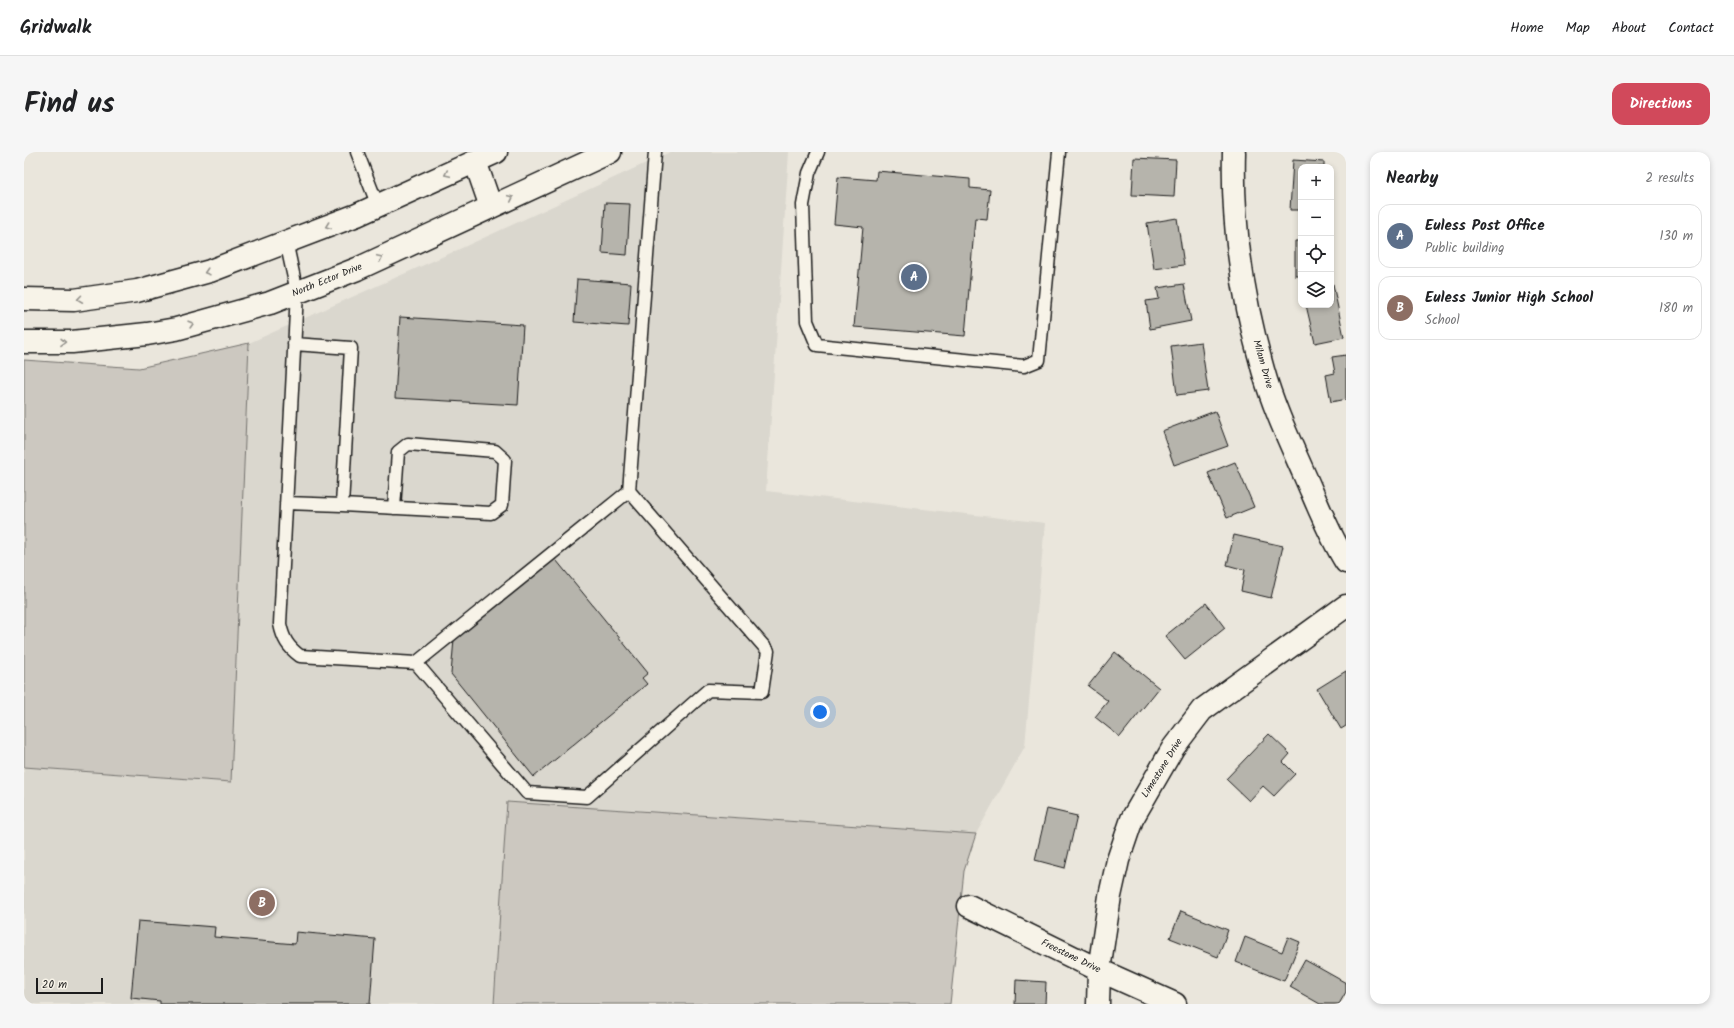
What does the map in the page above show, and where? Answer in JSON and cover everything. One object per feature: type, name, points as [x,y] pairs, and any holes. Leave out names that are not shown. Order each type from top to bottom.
[{"type":"street","points":[[24,299],[74,300],[137,291],[210,271],[358,215],[474,157],[496,152]]},
{"type":"street","name":"North Ector Drive","points":[[24,342],[72,342],[147,334],[176,329],[270,303],[357,268],[610,152]]},
{"type":"street","name":"Milam Drive","points":[[1234,152],[1237,237],[1248,306],[1263,371],[1282,422],[1306,479],[1346,562]]},
{"type":"street","points":[[474,157],[491,207]]},
{"type":"street","name":"Limestone Drive","points":[[1098,1004],[1099,970],[1110,896],[1118,860],[1132,819],[1172,748],[1202,710],[1346,606]]},
{"type":"street","name":"Freestone Drive","points":[[969,906],[1099,970],[1175,1004]]},
{"type":"lane","points":[[356,152],[378,206]]},
{"type":"lane","points":[[416,663],[527,793],[587,797],[708,690],[762,692],[768,651],[629,491],[655,152]]},
{"type":"lane","points":[[818,152],[809,173],[803,205],[807,321],[817,345],[1024,366],[1039,360],[1059,152]]},
{"type":"lane","points":[[286,241],[297,292],[280,624],[282,637],[290,649],[300,656],[416,663],[629,491]]},
{"type":"lane","points":[[294,344],[351,348],[342,505]]},
{"type":"lane","points":[[286,503],[491,513],[502,505],[505,460],[495,451],[408,444],[398,452],[394,508]]},
{"type":"shaded area","points":[[670,152],[789,152],[766,491],[1045,523],[1025,746],[976,834],[508,802],[494,1004],[24,1004],[24,767],[231,782],[249,343],[453,252]]},
{"type":"shaded area","points":[[249,343],[231,782],[24,767],[24,360],[139,368]]},
{"type":"shaded area","points":[[507,802],[976,834],[964,871],[950,1004],[494,1004]]},
{"type":"building","points":[[1134,158],[1176,160],[1174,197],[1132,195]]},
{"type":"building","points":[[1293,160],[1324,162],[1324,164],[1298,164],[1298,210],[1290,210]]},
{"type":"building","points":[[877,171],[970,179],[970,188],[990,190],[987,219],[975,218],[965,336],[854,327],[863,227],[834,224],[838,177],[876,180]]},
{"type":"building","points":[[605,203],[630,204],[627,255],[602,253]]},
{"type":"building","points":[[1177,218],[1184,265],[1154,269],[1147,223]]},
{"type":"building","points":[[1295,241],[1298,241],[1298,276],[1295,276]]},
{"type":"building","points":[[577,279],[631,283],[628,326],[574,322]]},
{"type":"building","points":[[1184,284],[1191,321],[1150,329],[1146,301],[1159,299],[1157,288]]},
{"type":"building","points":[[1334,289],[1344,337],[1315,343],[1307,308],[1334,308]]},
{"type":"building","points":[[400,317],[523,325],[518,405],[395,398]]},
{"type":"building","points":[[1201,342],[1208,391],[1177,395],[1171,346]]},
{"type":"building","points":[[1346,355],[1346,399],[1331,402],[1326,375],[1335,373],[1332,357]]},
{"type":"building","points":[[1215,411],[1228,446],[1174,465],[1162,431]]},
{"type":"building","points":[[1235,462],[1254,507],[1227,518],[1208,473]]},
{"type":"building","points":[[1234,535],[1283,546],[1271,598],[1241,591],[1245,570],[1227,565]]},
{"type":"building","points":[[552,555],[648,673],[642,678],[647,684],[534,777],[451,674],[454,639]]},
{"type":"building","points":[[1206,603],[1225,628],[1185,660],[1165,636]]},
{"type":"building","points":[[1115,652],[1159,688],[1120,737],[1095,717],[1108,701],[1088,686]]},
{"type":"building","points":[[1346,671],[1346,726],[1341,729],[1317,689]]},
{"type":"building","points":[[1269,734],[1290,754],[1283,762],[1295,774],[1274,796],[1263,786],[1249,801],[1226,779]]},
{"type":"building","points":[[1047,809],[1077,816],[1065,868],[1035,860]]},
{"type":"building","points":[[1181,911],[1228,930],[1218,957],[1170,938]]},
{"type":"building","points":[[138,921],[215,927],[214,937],[295,944],[296,932],[375,939],[370,1004],[160,1004],[160,1001],[131,998]]},
{"type":"building","points":[[1245,937],[1282,952],[1288,937],[1300,942],[1284,981],[1236,962]]},
{"type":"building","points":[[1305,960],[1346,983],[1346,992],[1339,1004],[1320,1004],[1290,987]]},
{"type":"building","points":[[1016,980],[1046,982],[1045,1004],[1015,1004]]},
{"type":"place","name":"Euless Post Office","points":[[914,277]]},
{"type":"place","name":"Euless Junior High School","points":[[262,903]]}]
